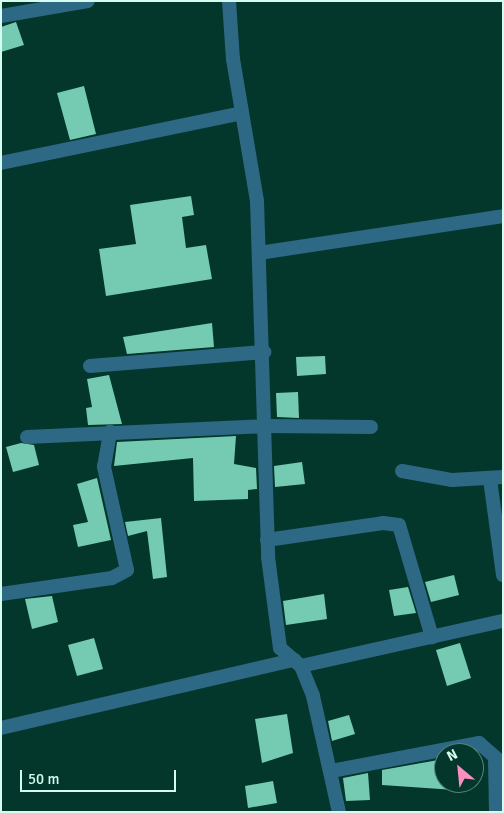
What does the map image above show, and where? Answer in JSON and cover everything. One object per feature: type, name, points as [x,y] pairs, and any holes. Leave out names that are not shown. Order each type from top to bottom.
[{"type":"street","points":[[1,16],[88,1]]},
{"type":"street","points":[[229,1],[242,113],[257,201],[264,352],[267,540],[280,648],[297,663],[314,696],[339,812]]},
{"type":"street","points":[[1,163],[242,113]]},
{"type":"street","points":[[259,253],[503,216]]},
{"type":"street","points":[[90,366],[264,352]]},
{"type":"street","points":[[27,437],[266,426],[370,427]]},
{"type":"street","points":[[1,594],[112,578],[127,570],[104,467],[110,432]]},
{"type":"street","points":[[402,471],[452,480],[497,478],[503,575]]},
{"type":"street","points":[[267,540],[383,523],[399,526],[432,637]]},
{"type":"street","points":[[1,728],[297,663],[503,621]]},
{"type":"street","points":[[331,770],[479,743],[499,762],[496,812]]},
{"type":"building","points":[[16,22],[24,45],[1,52],[1,27]]},
{"type":"building","points":[[84,86],[96,134],[70,140],[57,93]]},
{"type":"building","points":[[191,196],[194,215],[182,217],[186,248],[206,245],[212,279],[106,296],[99,249],[136,244],[130,205]]},
{"type":"building","points":[[212,323],[214,347],[127,354],[123,337]]},
{"type":"building","points":[[325,356],[326,374],[297,376],[296,357]]},
{"type":"building","points":[[109,375],[122,424],[88,425],[86,408],[92,407],[87,379]]},
{"type":"building","points":[[298,392],[299,418],[277,417],[276,393]]},
{"type":"building","points":[[236,436],[234,464],[256,468],[257,489],[248,490],[248,499],[194,501],[193,458],[114,466],[117,442]]},
{"type":"building","points":[[21,443],[34,445],[39,465],[13,472],[6,447]]},
{"type":"building","points":[[302,462],[305,484],[275,487],[274,466]]},
{"type":"building","points":[[97,478],[111,540],[78,547],[73,525],[88,522],[77,484]]},
{"type":"building","points":[[161,518],[167,577],[153,579],[147,531],[128,536],[125,522]]},
{"type":"building","points":[[454,575],[459,595],[431,602],[425,582]]},
{"type":"building","points":[[408,587],[416,613],[394,616],[389,590]]},
{"type":"building","points":[[324,594],[327,619],[286,625],[283,601]]},
{"type":"building","points":[[52,596],[58,622],[32,629],[25,599]]},
{"type":"building","points":[[94,638],[103,669],[77,676],[68,645]]},
{"type":"building","points":[[460,643],[471,678],[447,686],[436,650]]},
{"type":"building","points":[[287,714],[293,753],[262,763],[255,719]]},
{"type":"building","points":[[349,715],[355,734],[332,741],[328,721]]},
{"type":"building","points":[[434,761],[434,789],[382,785],[382,770]]},
{"type":"building","points":[[368,773],[370,800],[346,801],[343,778]]},
{"type":"building","points":[[273,781],[277,803],[248,808],[245,786]]}]
